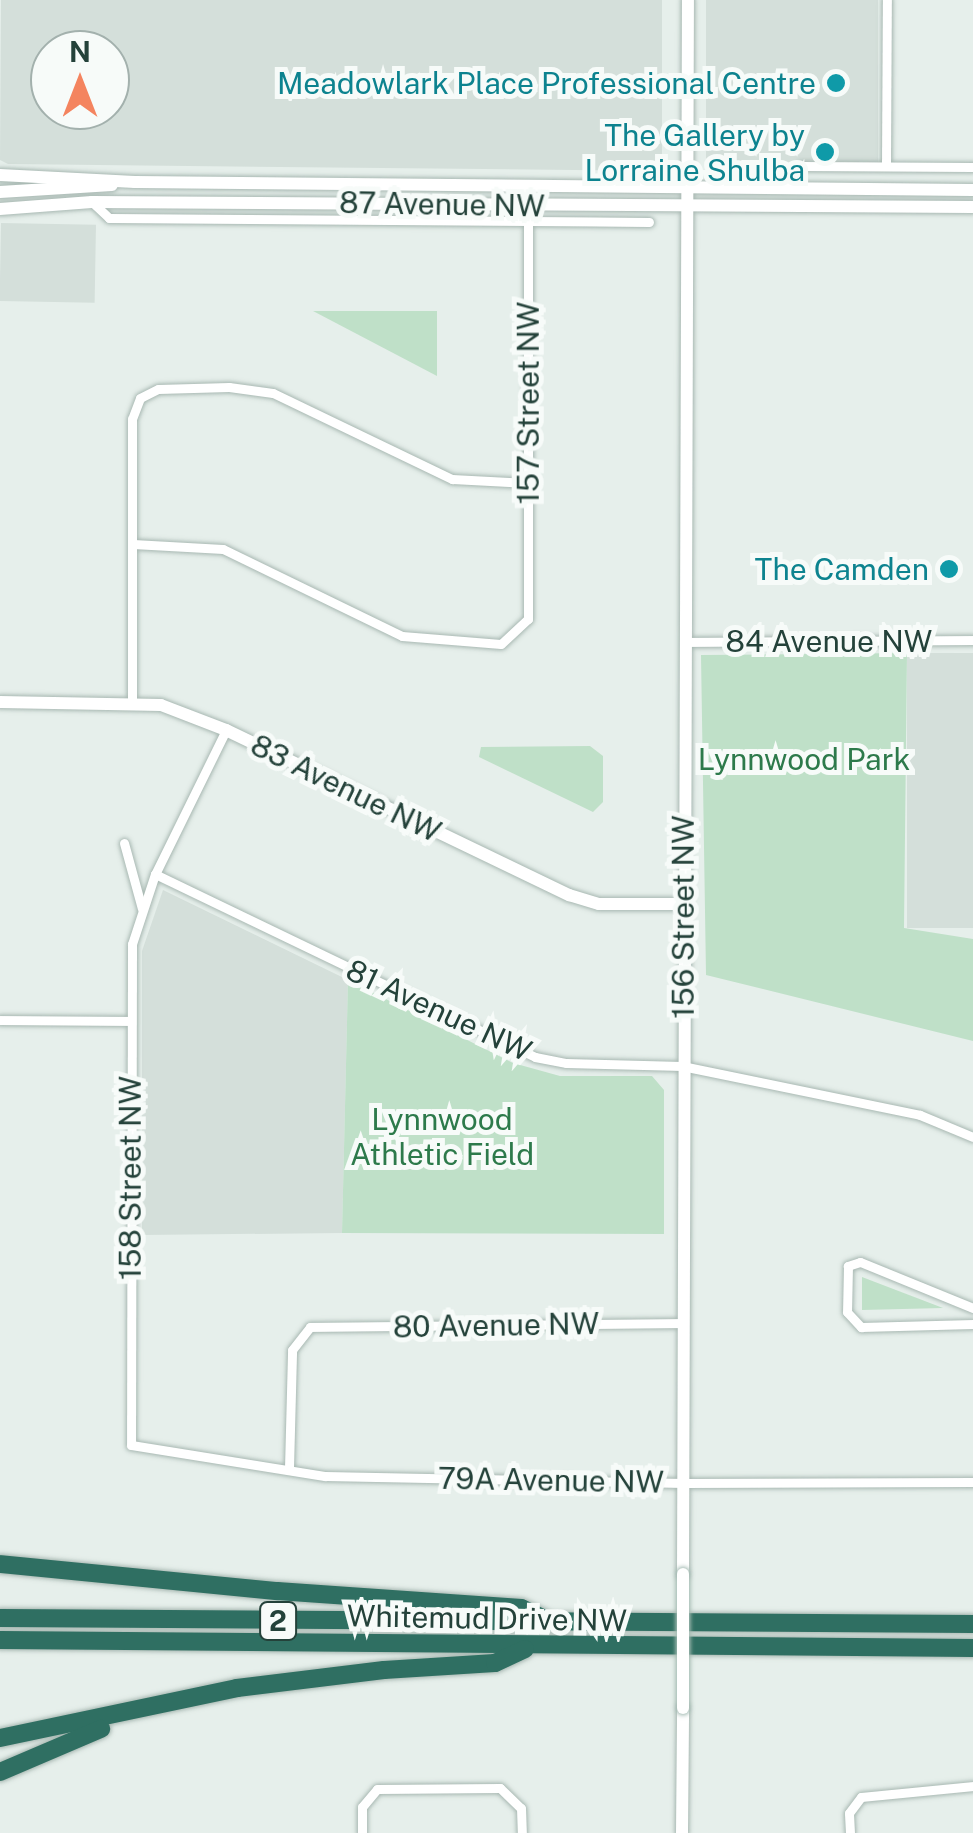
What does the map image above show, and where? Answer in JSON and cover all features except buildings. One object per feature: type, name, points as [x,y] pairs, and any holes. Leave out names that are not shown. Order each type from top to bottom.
[{"type":"highway","points":[[0,1553],[37,1566]]},
{"type":"highway","points":[[0,1564],[277,1591],[521,1608],[556,1624]]},
{"type":"highway","name":"Whitemud Drive NW","points":[[0,1618],[973,1624]]},
{"type":"highway","name":"Whitemud Drive NW","points":[[0,1640],[973,1648]]},
{"type":"highway","points":[[0,1738],[198,1696],[309,1678],[495,1663],[530,1647]]},
{"type":"highway","points":[[0,1772],[86,1734],[198,1696]]},
{"type":"street","name":"156 Street NW","points":[[682,1833],[688,0]]},
{"type":"street","points":[[886,166],[888,0]]},
{"type":"street","name":"87 Avenue NW","points":[[781,186],[801,166],[973,167]]},
{"type":"street","name":"87 Avenue NW","points":[[0,175],[135,182],[973,190]]},
{"type":"street","points":[[0,192],[135,182]]},
{"type":"street","name":"157 Street NW","points":[[133,544],[223,549],[402,636],[501,644],[528,619],[528,186]]},
{"type":"street","name":"87 Avenue NW","points":[[92,202],[110,218],[649,222]]},
{"type":"street","name":"87 Avenue NW","points":[[0,209],[92,202],[973,208]]},
{"type":"street","points":[[132,702],[132,420],[140,398],[158,389],[229,386],[273,394],[452,478],[528,483]]},
{"type":"street","name":"84 Avenue NW","points":[[685,642],[973,640]]},
{"type":"street","name":"83 Avenue NW","points":[[0,702],[162,705],[226,730],[569,895],[599,904],[684,904]]},
{"type":"street","name":"158 Street NW","points":[[131,1445],[132,944],[156,874],[226,730]]},
{"type":"street","name":"158 Street NW","points":[[124,843],[143,912]]},
{"type":"street","name":"81 Avenue NW","points":[[156,874],[535,1057],[566,1063],[682,1066],[920,1114],[973,1137]]},
{"type":"street","points":[[0,1020],[130,1021]]},
{"type":"street","points":[[973,1308],[860,1262],[848,1266],[847,1312],[861,1327],[973,1324]]},
{"type":"street","name":"80 Avenue NW","points":[[289,1468],[292,1350],[310,1327],[682,1324]]},
{"type":"street","name":"79A Avenue NW","points":[[131,1445],[325,1476],[684,1484],[973,1482]]},
{"type":"street","points":[[850,1833],[850,1813],[861,1797],[973,1786]]},
{"type":"street","points":[[362,1833],[362,1806],[377,1789],[500,1788],[521,1808],[522,1833]]},
{"type":"shaded area","points":[[1,0],[662,0],[662,171],[8,164],[0,160]]},
{"type":"shaded area","name":"Meadowlark Place Professional Centre","points":[[706,0],[878,0],[878,162],[706,162]]},
{"type":"shaded area","points":[[1,223],[96,225],[95,303],[0,301]]},
{"type":"shaded area","points":[[907,653],[973,653],[973,928],[907,928]]},
{"type":"shaded area","points":[[163,890],[348,980],[342,1233],[142,1235],[142,951]]},
{"type":"green space","points":[[313,311],[437,311],[437,376]]},
{"type":"green space","name":"Lynnwood Park","points":[[907,653],[904,928],[973,939],[973,1041],[706,975],[701,655]]},
{"type":"green space","points":[[590,746],[603,756],[603,802],[593,812],[479,757],[481,747]]},
{"type":"green space","name":"Lynnwood Athletic Field","points":[[348,980],[513,1063],[560,1076],[652,1076],[664,1090],[664,1234],[342,1233]]},
{"type":"green space","points":[[862,1277],[943,1308],[862,1310]]},
{"type":"place","name":"Meadowlark Place Professional Centre","points":[[836,83]]},
{"type":"place","name":"The Gallery by Lorraine Shulba","points":[[825,152]]},
{"type":"place","name":"The Camden","points":[[949,569]]}]
